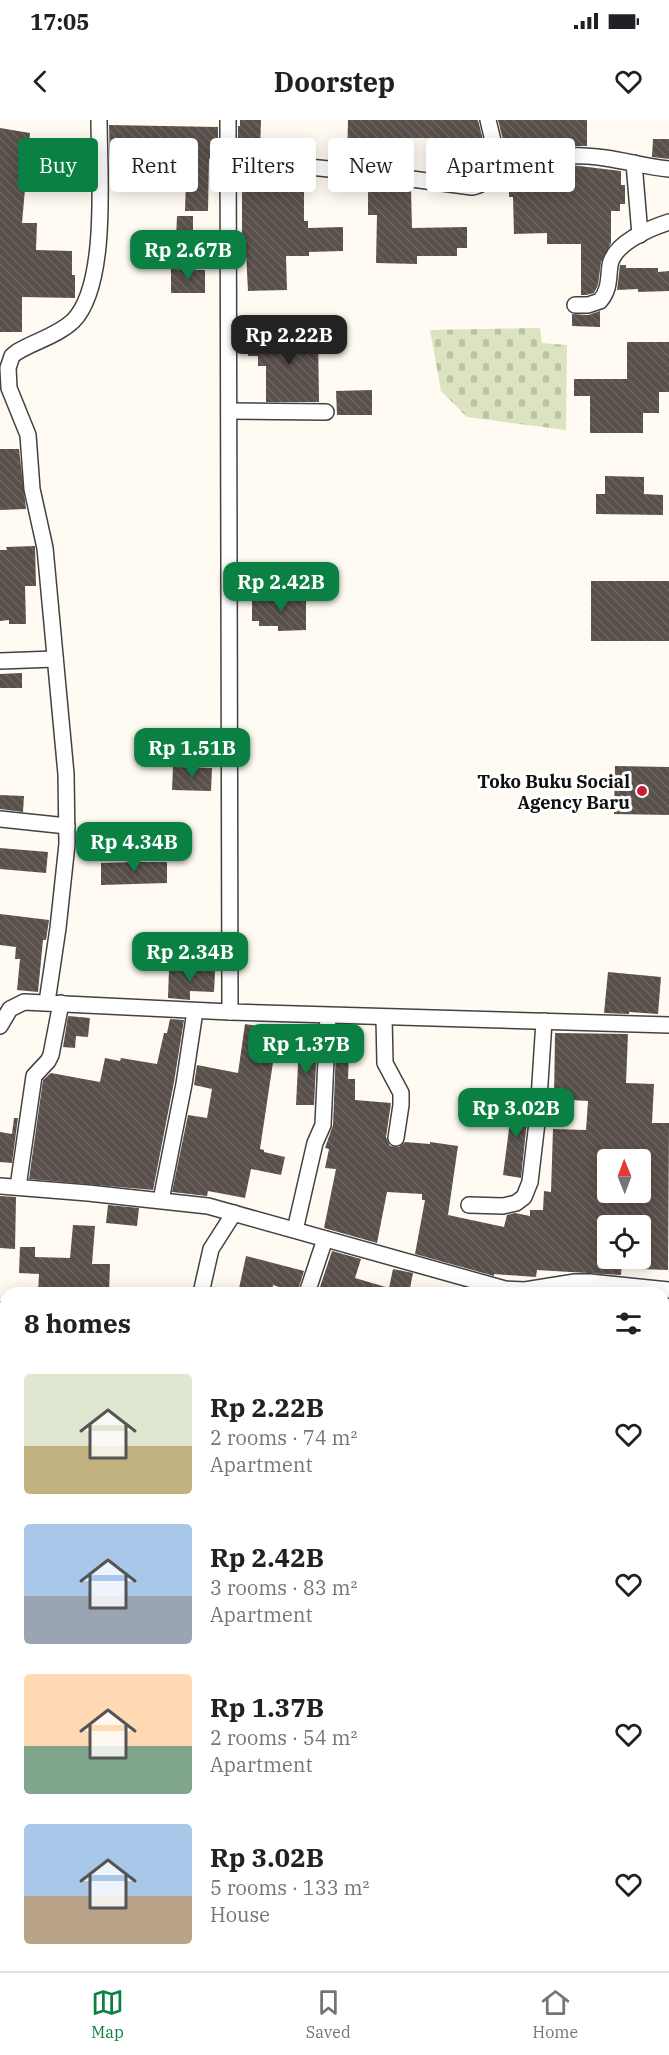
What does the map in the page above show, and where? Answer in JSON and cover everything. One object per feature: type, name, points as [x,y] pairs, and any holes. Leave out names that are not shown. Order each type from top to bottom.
[{"type":"street","points":[[18,1187],[34,1076],[48,1061],[51,1054],[58,928],[67,826],[66,762],[48,569],[32,489],[28,435],[5,388],[12,356],[25,347],[65,328],[81,310],[90,292],[96,269],[99,240],[99,120]]},
{"type":"street","points":[[228,120],[228,138]]},
{"type":"street","points":[[488,120],[492,138]]},
{"type":"street","points":[[575,157],[601,158],[650,168],[669,169]]},
{"type":"street","points":[[634,163],[640,235]]},
{"type":"street","points":[[316,167],[426,181]]},
{"type":"street","points":[[228,192],[230,1012]]},
{"type":"street","points":[[575,305],[588,305],[600,301],[608,288],[610,267],[615,254],[640,235],[669,222]]},
{"type":"street","points":[[229,411],[326,412]]},
{"type":"street","points":[[0,661],[55,658]]},
{"type":"street","points":[[0,819],[67,826]]},
{"type":"street","points":[[0,1026],[7,1005],[24,1002],[384,1018],[669,1025]]},
{"type":"street","points":[[161,1200],[186,1074],[195,1011]]},
{"type":"street","points":[[295,1230],[315,1143],[323,1125],[328,1016]]},
{"type":"street","points":[[384,1018],[385,1063],[401,1093],[396,1138]]},
{"type":"street","points":[[469,1205],[504,1206],[516,1203],[524,1197],[530,1182],[538,1114],[544,1021]]},
{"type":"street","points":[[0,1186],[208,1206],[501,1287]]},
{"type":"street","points":[[202,1287],[211,1249],[234,1213]]},
{"type":"street","points":[[309,1287],[325,1239]]},
{"type":"street","points":[[542,1287],[575,1281],[639,1287]]},
{"type":"green space","points":[[540,328],[542,343],[567,345],[566,430],[467,417],[441,391],[430,330]]},
{"type":"building","points":[[240,120],[261,120],[260,138],[238,138],[238,126],[240,126]]},
{"type":"building","points":[[348,120],[478,120],[482,138],[404,138],[348,138]]},
{"type":"building","points":[[498,120],[587,120],[587,146],[575,146],[575,138],[502,138]]},
{"type":"building","points":[[109,125],[218,127],[218,138],[210,138],[208,211],[185,211],[186,192],[198,192],[198,138],[110,138],[110,160]]},
{"type":"building","points":[[0,128],[30,133],[30,138],[18,138],[18,192],[25,192],[22,223],[37,223],[36,250],[72,251],[75,298],[22,297],[22,332],[0,332]]},
{"type":"building","points":[[653,139],[669,139],[669,159],[652,157]]},
{"type":"building","points":[[575,165],[621,171],[621,185],[625,185],[625,204],[620,204],[620,211],[611,211],[611,243],[601,262],[598,285],[594,293],[581,295],[581,244],[547,244],[547,233],[514,234],[513,197],[509,197],[509,192],[575,192]]},
{"type":"building","points":[[242,192],[304,192],[304,221],[308,221],[308,228],[343,227],[343,251],[309,252],[309,256],[286,256],[287,290],[248,291],[246,253],[242,253]]},
{"type":"building","points":[[368,192],[411,192],[412,228],[467,227],[467,248],[457,248],[457,256],[417,256],[417,264],[376,263],[377,215],[368,215]]},
{"type":"building","points":[[177,216],[193,216],[193,240],[176,240]]},
{"type":"building","points":[[620,265],[626,265],[626,268],[658,268],[658,272],[669,271],[669,291],[617,290]]},
{"type":"building","points":[[171,269],[205,270],[205,293],[171,293]]},
{"type":"building","points":[[600,311],[600,327],[572,326],[572,314],[588,315]]},
{"type":"building","points":[[318,333],[319,402],[266,402],[266,366],[258,366],[258,356],[248,356],[248,341],[258,341],[258,334]]},
{"type":"building","points":[[627,342],[669,342],[669,392],[659,392],[659,413],[643,413],[643,433],[590,433],[590,396],[574,396],[574,379],[627,379]]},
{"type":"building","points":[[372,390],[372,415],[337,415],[336,391]]},
{"type":"building","points":[[0,449],[19,449],[26,509],[0,510]]},
{"type":"building","points":[[605,476],[644,477],[644,494],[663,495],[663,515],[596,514],[596,494],[605,494]]},
{"type":"building","points":[[35,546],[36,586],[25,586],[26,624],[9,624],[9,620],[0,621],[0,550],[7,550],[6,547]]},
{"type":"building","points":[[591,581],[669,581],[669,641],[591,641]]},
{"type":"building","points":[[306,597],[306,630],[278,631],[278,626],[259,626],[259,621],[252,621],[252,598]]},
{"type":"building","points":[[22,673],[22,688],[0,688],[0,674]]},
{"type":"building","name":"Toko Buku Social Agency Baru","points":[[615,766],[669,767],[669,815],[614,814]]},
{"type":"building","points":[[173,767],[212,768],[211,791],[172,790]]},
{"type":"building","points":[[0,795],[24,796],[23,812],[0,809]]},
{"type":"building","points":[[0,848],[48,852],[46,873],[0,869]]},
{"type":"building","points":[[167,862],[167,883],[101,885],[101,863]]},
{"type":"building","points":[[0,914],[49,920],[46,940],[43,940],[38,992],[17,990],[20,959],[15,959],[16,947],[0,945]]},
{"type":"building","points":[[169,969],[215,971],[214,992],[190,991],[190,1000],[168,998]]},
{"type":"building","points":[[608,972],[661,977],[658,1014],[604,1013]]},
{"type":"building","points":[[68,1016],[90,1018],[88,1037],[76,1036],[75,1048],[63,1047]]},
{"type":"building","points":[[170,1019],[184,1020],[153,1190],[29,1179],[43,1080],[51,1073],[100,1082],[105,1058],[120,1061],[121,1058],[157,1064],[164,1033],[167,1033]]},
{"type":"building","points":[[245,1024],[278,1029],[260,1149],[285,1157],[281,1175],[251,1169],[245,1198],[208,1191],[207,1196],[172,1192],[188,1115],[207,1118],[212,1089],[194,1085],[197,1065],[238,1073]]},
{"type":"building","points":[[555,1033],[628,1034],[626,1083],[654,1084],[652,1123],[669,1123],[668,1270],[640,1269],[651,1269],[651,1215],[597,1215],[597,1269],[621,1269],[621,1275],[537,1270],[536,1277],[494,1274],[494,1276],[415,1254],[425,1200],[422,1200],[422,1194],[387,1192],[377,1243],[324,1228],[336,1169],[325,1168],[329,1149],[325,1148],[333,1125],[336,1050],[349,1051],[348,1079],[355,1079],[355,1100],[391,1103],[386,1137],[390,1146],[399,1147],[405,1142],[430,1144],[430,1142],[458,1146],[448,1215],[504,1227],[507,1215],[515,1213],[530,1216],[530,1210],[543,1210],[544,1191],[551,1192],[553,1129],[586,1130],[588,1101],[554,1099]]},
{"type":"building","points":[[299,1045],[317,1045],[314,1105],[296,1105]]},
{"type":"building","points":[[513,1099],[529,1101],[521,1178],[503,1175]]},
{"type":"building","points":[[14,1118],[18,1118],[12,1163],[0,1162],[0,1132],[12,1134]]},
{"type":"building","points":[[0,1196],[16,1197],[15,1249],[0,1248]]},
{"type":"building","points":[[108,1205],[139,1208],[137,1226],[106,1223]]},
{"type":"building","points":[[73,1225],[95,1226],[92,1264],[110,1264],[109,1287],[38,1287],[39,1274],[19,1273],[20,1247],[35,1247],[35,1257],[70,1258]]},
{"type":"building","points":[[332,1251],[361,1259],[355,1278],[386,1287],[320,1287]]},
{"type":"building","points":[[246,1256],[304,1271],[299,1287],[273,1285],[273,1287],[239,1287]]},
{"type":"building","points":[[393,1269],[413,1273],[410,1287],[389,1287]]},
{"type":"place","name":"Toko Buku Social Agency Baru","points":[[642,791]]}]
